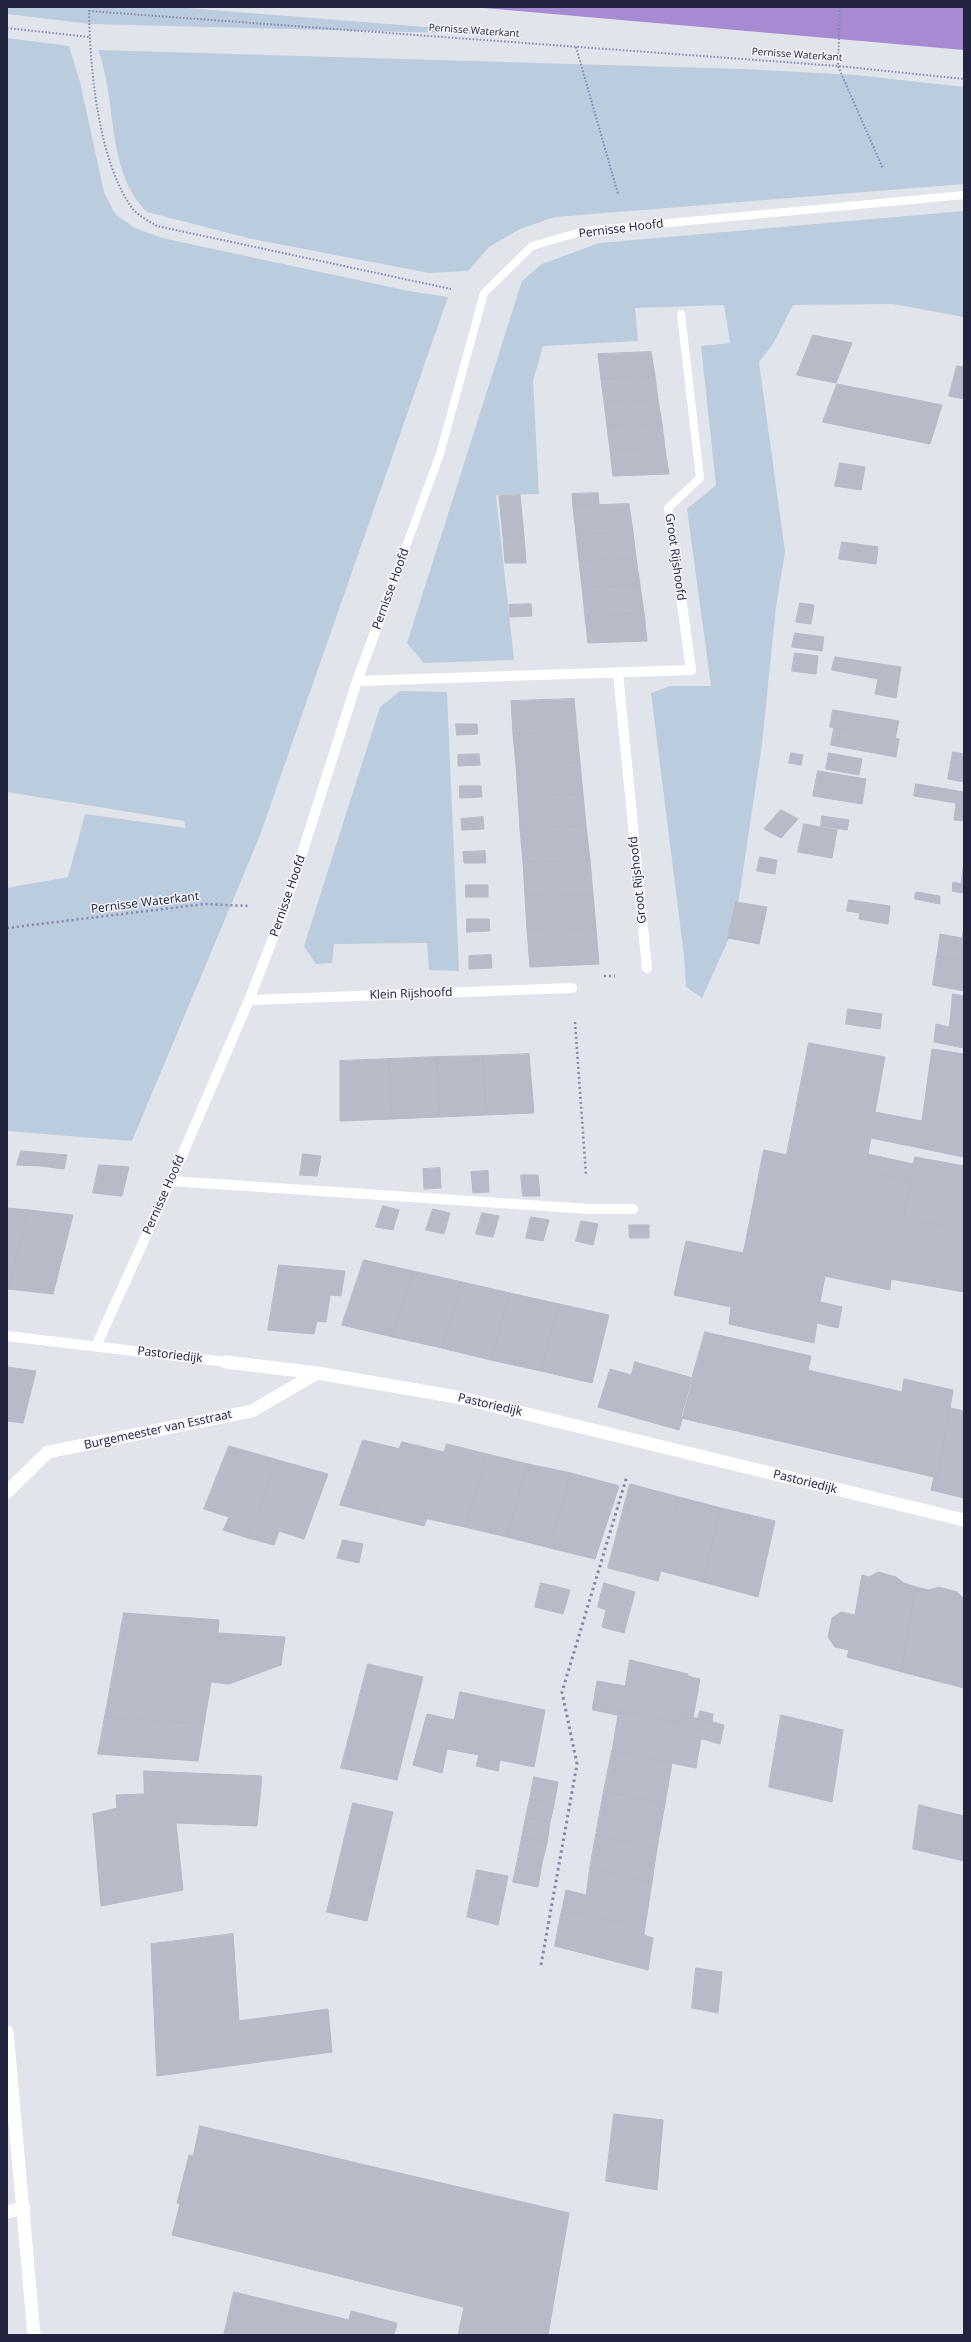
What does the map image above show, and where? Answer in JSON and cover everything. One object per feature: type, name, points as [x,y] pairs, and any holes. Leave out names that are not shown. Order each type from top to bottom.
[{"type":"street","name":"Pernisse Hoofd","points":[[96,1346],[171,1180],[249,1000],[286,907],[357,681],[440,454],[484,293],[532,246],[584,231],[896,200],[964,196]]},
{"type":"street","name":"Groot Rijshoofd","points":[[357,681],[691,670],[668,508],[700,478],[681,314]]},
{"type":"street","name":"Groot Rijshoofd","points":[[618,673],[647,968]]},
{"type":"street","name":"Klein Rijshoofd","points":[[249,1000],[572,988]]},
{"type":"street","points":[[171,1180],[589,1209],[633,1208]]},
{"type":"street","name":"Pastoriedijk","points":[[7,1336],[316,1373],[457,1397],[964,1520]]},
{"type":"street","name":"Burgemeester van Esstraat","points":[[7,1492],[48,1452],[252,1411],[316,1373]]},
{"type":"street","points":[[7,2032],[24,2208],[34,2335]]},
{"type":"street","points":[[7,2212],[24,2208]]},
{"type":"path","points":[[840,7],[838,66],[896,200]]},
{"type":"path","name":"Pernisse Waterkant","points":[[89,37],[89,11],[838,66],[964,79]]},
{"type":"path","points":[[7,28],[89,37],[100,121],[114,172],[133,209],[157,226],[457,290],[484,293]]},
{"type":"path","points":[[576,47],[617,192]]},
{"type":"path","name":"Pernisse Waterkant","points":[[7,928],[205,904],[286,907]]},
{"type":"path","points":[[589,1209],[572,988],[582,976],[643,975],[647,968]]},
{"type":"path","points":[[541,1965],[577,1764],[562,1692],[637,1441]]},
{"type":"shaded area","points":[[7,7],[174,7],[527,35],[91,24],[7,14]]},
{"type":"shaded area","points":[[473,7],[964,7],[964,50]]},
{"type":"shaded area","points":[[7,38],[69,46],[80,82],[104,192],[115,214],[135,228],[162,238],[409,291],[448,297],[259,838],[132,1141],[7,1131],[7,888],[68,877],[85,814],[186,828],[184,821],[7,792]]},
{"type":"shaded area","points":[[98,50],[743,69],[856,75],[964,87],[964,184],[555,217],[520,229],[489,247],[468,271],[429,273],[252,239],[147,212],[134,195],[124,176],[114,135],[104,70]]},
{"type":"shaded area","points":[[964,211],[964,317],[893,304],[793,305],[773,344],[759,362],[785,552],[776,607],[762,744],[735,925],[702,998],[686,987],[684,956],[651,693],[670,686],[711,686],[687,509],[716,485],[701,346],[730,343],[724,305],[635,308],[638,341],[543,346],[533,381],[539,494],[496,495],[514,660],[424,663],[407,643],[522,281],[542,264],[599,243]]},
{"type":"shaded area","points":[[400,691],[447,692],[459,971],[429,970],[427,943],[334,944],[332,963],[316,964],[304,946],[380,707]]},
{"type":"building","points":[[813,335],[852,343],[836,383],[797,375]]},
{"type":"building","points":[[651,352],[655,376],[601,379],[598,354]]},
{"type":"building","points":[[957,366],[964,367],[964,399],[949,396]]},
{"type":"building","points":[[655,376],[658,400],[604,402],[601,379]]},
{"type":"building","points":[[837,384],[942,405],[930,444],[823,422]]},
{"type":"building","points":[[658,400],[662,424],[607,426],[604,402]]},
{"type":"building","points":[[662,424],[665,449],[610,450],[607,426]]},
{"type":"building","points":[[665,449],[669,474],[613,476],[610,450]]},
{"type":"building","points":[[840,463],[865,467],[861,490],[835,486]]},
{"type":"building","points":[[598,493],[599,505],[573,506],[572,494]]},
{"type":"building","points":[[520,495],[524,536],[503,537],[499,496]]},
{"type":"building","points":[[629,504],[633,532],[576,534],[573,506]]},
{"type":"building","points":[[633,532],[636,558],[579,561],[576,534]]},
{"type":"building","points":[[524,536],[526,563],[505,563],[503,537]]},
{"type":"building","points":[[842,542],[878,547],[876,564],[839,559]]},
{"type":"building","points":[[636,558],[640,585],[582,588],[579,561]]},
{"type":"building","points":[[640,585],[644,613],[585,616],[582,588]]},
{"type":"building","points":[[800,603],[814,605],[811,624],[796,622]]},
{"type":"building","points":[[531,604],[532,616],[510,617],[509,605]]},
{"type":"building","points":[[644,613],[647,641],[588,643],[585,616]]},
{"type":"building","points":[[795,633],[824,637],[822,651],[792,647]]},
{"type":"building","points":[[795,653],[818,656],[816,674],[792,671]]},
{"type":"building","points":[[835,657],[901,667],[896,698],[875,694],[878,679],[832,670]]},
{"type":"building","points":[[574,699],[577,731],[513,734],[511,701]]},
{"type":"building","points":[[833,710],[899,721],[895,739],[830,727]]},
{"type":"building","points":[[456,724],[477,724],[478,734],[457,735]]},
{"type":"building","points":[[834,728],[899,739],[896,757],[831,745]]},
{"type":"building","points":[[577,731],[580,763],[516,765],[513,734]]},
{"type":"building","points":[[953,752],[964,754],[964,782],[948,779]]},
{"type":"building","points":[[791,753],[803,755],[801,765],[789,763]]},
{"type":"building","points":[[829,753],[862,759],[859,775],[826,769]]},
{"type":"building","points":[[479,754],[480,765],[458,766],[458,755]]},
{"type":"building","points":[[580,763],[583,794],[518,797],[516,765]]},
{"type":"building","points":[[818,771],[866,779],[862,804],[813,796]]},
{"type":"building","points":[[916,784],[964,792],[964,821],[954,820],[956,803],[914,796]]},
{"type":"building","points":[[460,786],[481,786],[482,797],[460,798]]},
{"type":"building","points":[[583,794],[586,826],[520,829],[518,797]]},
{"type":"building","points":[[781,810],[798,819],[781,838],[764,829]]},
{"type":"building","points":[[822,816],[849,820],[847,830],[821,826]]},
{"type":"building","points":[[483,817],[484,829],[462,830],[461,819]]},
{"type":"building","points":[[804,824],[837,830],[832,858],[798,852]]},
{"type":"building","points":[[586,826],[590,860],[523,862],[520,829]]},
{"type":"building","points":[[485,851],[486,863],[464,863],[463,852]]},
{"type":"building","points":[[760,857],[777,860],[775,874],[757,871]]},
{"type":"building","points":[[590,860],[593,894],[525,896],[523,862]]},
{"type":"building","points":[[964,860],[964,893],[952,891],[953,882],[961,884]]},
{"type":"building","points":[[466,885],[488,885],[488,897],[466,897]]},
{"type":"building","points":[[916,892],[940,896],[940,904],[915,899]]},
{"type":"building","points":[[593,894],[596,928],[527,930],[525,896]]},
{"type":"building","points":[[849,900],[890,906],[888,924],[859,919],[860,913],[847,911]]},
{"type":"building","points":[[736,902],[767,907],[759,944],[728,938]]},
{"type":"building","points":[[467,919],[489,919],[490,931],[467,932]]},
{"type":"building","points":[[964,925],[964,961],[937,956],[940,934],[962,938]]},
{"type":"building","points":[[596,928],[599,964],[530,967],[527,930]]},
{"type":"building","points":[[491,955],[492,968],[469,969],[469,956]]},
{"type":"building","points":[[937,956],[964,961],[964,991],[933,985]]},
{"type":"building","points":[[953,994],[964,996],[964,1048],[934,1042],[936,1024],[949,1027]]},
{"type":"building","points":[[848,1009],[882,1014],[880,1029],[846,1024]]},
{"type":"building","points":[[809,1043],[885,1057],[875,1112],[922,1121],[932,1049],[964,1054],[964,1157],[871,1138],[868,1154],[913,1164],[915,1157],[964,1166],[964,1230],[903,1218],[911,1181],[787,1154]]},
{"type":"building","points":[[529,1054],[534,1113],[486,1115],[483,1056]]},
{"type":"building","points":[[483,1056],[486,1115],[439,1117],[437,1057]]},
{"type":"building","points":[[437,1057],[439,1117],[391,1119],[389,1059]]},
{"type":"building","points":[[389,1059],[391,1119],[340,1121],[340,1061]]},
{"type":"building","points":[[764,1150],[911,1181],[903,1218],[964,1230],[964,1292],[891,1279],[890,1290],[825,1276],[820,1302],[842,1307],[838,1328],[817,1323],[814,1343],[729,1324],[731,1307],[674,1295],[686,1241],[743,1253]]},
{"type":"building","points":[[21,1151],[44,1153],[41,1166],[17,1165]]},
{"type":"building","points":[[44,1153],[67,1155],[64,1169],[41,1166]]},
{"type":"building","points":[[303,1154],[321,1156],[317,1176],[300,1175]]},
{"type":"building","points":[[99,1165],[129,1167],[122,1196],[93,1193]]},
{"type":"building","points":[[440,1168],[441,1188],[424,1189],[423,1169]]},
{"type":"building","points":[[488,1171],[489,1192],[473,1193],[471,1172]]},
{"type":"building","points":[[521,1175],[538,1175],[540,1196],[523,1196]]},
{"type":"building","points":[[383,1206],[399,1210],[393,1230],[376,1227]]},
{"type":"building","points":[[7,1208],[29,1210],[8,1289],[7,1289]]},
{"type":"building","points":[[433,1209],[450,1213],[444,1234],[426,1230]]},
{"type":"building","points":[[29,1210],[73,1215],[53,1294],[8,1289]]},
{"type":"building","points":[[482,1213],[499,1216],[493,1237],[476,1234]]},
{"type":"building","points":[[531,1217],[549,1220],[543,1241],[526,1238]]},
{"type":"building","points":[[581,1221],[598,1224],[593,1245],[576,1241]]},
{"type":"building","points":[[629,1225],[649,1225],[649,1238],[630,1238]]},
{"type":"building","points":[[364,1260],[413,1271],[393,1337],[342,1325]]},
{"type":"building","points":[[279,1265],[345,1271],[341,1296],[330,1295],[326,1322],[317,1321],[314,1334],[268,1330]]},
{"type":"building","points":[[413,1271],[462,1282],[442,1348],[393,1337]]},
{"type":"building","points":[[462,1282],[510,1293],[491,1360],[442,1348]]},
{"type":"building","points":[[510,1293],[559,1304],[541,1371],[491,1360]]},
{"type":"building","points":[[559,1304],[609,1315],[592,1383],[541,1371]]},
{"type":"building","points":[[705,1332],[811,1356],[808,1370],[902,1392],[904,1379],[953,1390],[938,1478],[681,1418]]},
{"type":"building","points":[[635,1362],[693,1378],[679,1430],[598,1407],[610,1369],[631,1375]]},
{"type":"building","points":[[7,1367],[36,1371],[23,1423],[7,1421]]},
{"type":"building","points":[[950,1408],[964,1411],[964,1498],[931,1490],[934,1477],[938,1478]]},
{"type":"building","points":[[363,1440],[400,1449],[376,1514],[340,1505]]},
{"type":"building","points":[[402,1442],[444,1452],[424,1518],[427,1518],[424,1526],[376,1514]]},
{"type":"building","points":[[447,1444],[487,1454],[465,1527],[424,1518]]},
{"type":"building","points":[[229,1446],[278,1460],[248,1538],[223,1530],[229,1517],[204,1509]]},
{"type":"building","points":[[487,1454],[528,1464],[507,1537],[465,1527]]},
{"type":"building","points":[[278,1460],[328,1474],[304,1539],[279,1531],[274,1545],[248,1538]]},
{"type":"building","points":[[528,1464],[571,1473],[550,1548],[507,1537]]},
{"type":"building","points":[[571,1473],[619,1486],[595,1559],[550,1548]]},
{"type":"building","points":[[630,1484],[679,1497],[658,1581],[608,1568]]},
{"type":"building","points":[[679,1497],[721,1508],[703,1582],[661,1571]]},
{"type":"building","points":[[721,1508],[775,1521],[758,1597],[703,1582]]},
{"type":"building","points":[[343,1540],[363,1544],[359,1563],[337,1558]]},
{"type":"building","points":[[878,1572],[896,1577],[904,1583],[916,1587],[902,1672],[847,1657],[849,1650],[835,1647],[828,1637],[832,1618],[841,1612],[855,1615],[862,1575],[869,1577]]},
{"type":"building","points":[[541,1583],[570,1590],[563,1614],[535,1607]]},
{"type":"building","points":[[604,1583],[635,1592],[624,1633],[602,1627],[606,1610],[598,1607]]},
{"type":"building","points":[[916,1587],[929,1590],[939,1587],[957,1592],[964,1599],[964,1688],[902,1672]]},
{"type":"building","points":[[124,1613],[219,1620],[218,1633],[285,1637],[281,1665],[229,1684],[211,1682],[204,1724],[105,1717]]},
{"type":"building","points":[[630,1660],[688,1674],[688,1676],[700,1679],[693,1718],[681,1715],[679,1723],[593,1705],[597,1681],[625,1686]]},
{"type":"building","points":[[368,1664],[423,1677],[397,1780],[341,1768]]},
{"type":"building","points":[[460,1692],[545,1710],[534,1767],[500,1760],[498,1771],[476,1766],[479,1755],[447,1749],[442,1773],[413,1765],[427,1714],[454,1720]]},
{"type":"building","points":[[593,1705],[679,1723],[681,1715],[704,1720],[696,1768],[612,1751],[618,1715],[593,1710]]},
{"type":"building","points":[[700,1711],[713,1714],[712,1722],[698,1719]]},
{"type":"building","points":[[781,1715],[843,1730],[832,1802],[769,1787]]},
{"type":"building","points":[[105,1717],[204,1724],[198,1761],[98,1754]]},
{"type":"building","points":[[704,1720],[724,1725],[720,1744],[702,1739]]},
{"type":"building","points":[[612,1751],[672,1763],[665,1804],[604,1791]]},
{"type":"building","points":[[144,1771],[262,1776],[257,1826],[176,1823],[183,1890],[101,1906],[93,1814],[117,1808],[116,1795],[144,1794]]},
{"type":"building","points":[[534,1777],[558,1782],[554,1805],[530,1799]]},
{"type":"building","points":[[604,1791],[665,1804],[657,1848],[596,1835]]},
{"type":"building","points":[[530,1799],[554,1805],[550,1822],[526,1817]]},
{"type":"building","points":[[353,1803],[393,1812],[367,1921],[327,1912]]},
{"type":"building","points":[[919,1805],[964,1816],[964,1861],[913,1849]]},
{"type":"building","points":[[526,1817],[550,1822],[547,1843],[522,1837]]},
{"type":"building","points":[[596,1835],[657,1848],[652,1882],[590,1868]]},
{"type":"building","points":[[522,1837],[547,1843],[542,1863],[518,1859]]},
{"type":"building","points":[[518,1859],[542,1863],[538,1887],[513,1882]]},
{"type":"building","points":[[590,1868],[652,1882],[645,1927],[562,1910],[566,1890],[586,1895]]},
{"type":"building","points":[[477,1870],[508,1876],[498,1925],[467,1917]]},
{"type":"building","points":[[562,1910],[645,1927],[644,1935],[653,1938],[648,1970],[555,1946]]},
{"type":"building","points":[[233,1934],[239,2021],[328,2009],[332,2052],[157,2076],[151,1944]]},
{"type":"building","points":[[696,1968],[722,1972],[718,2013],[692,2008]]},
{"type":"building","points":[[614,2114],[663,2120],[657,2190],[606,2181]]},
{"type":"building","points":[[200,2126],[569,2213],[548,2335],[458,2335],[464,2307],[172,2235],[180,2204],[177,2203],[189,2155],[193,2156]]},
{"type":"building","points":[[234,2292],[349,2320],[351,2311],[397,2323],[394,2335],[224,2335]]}]
